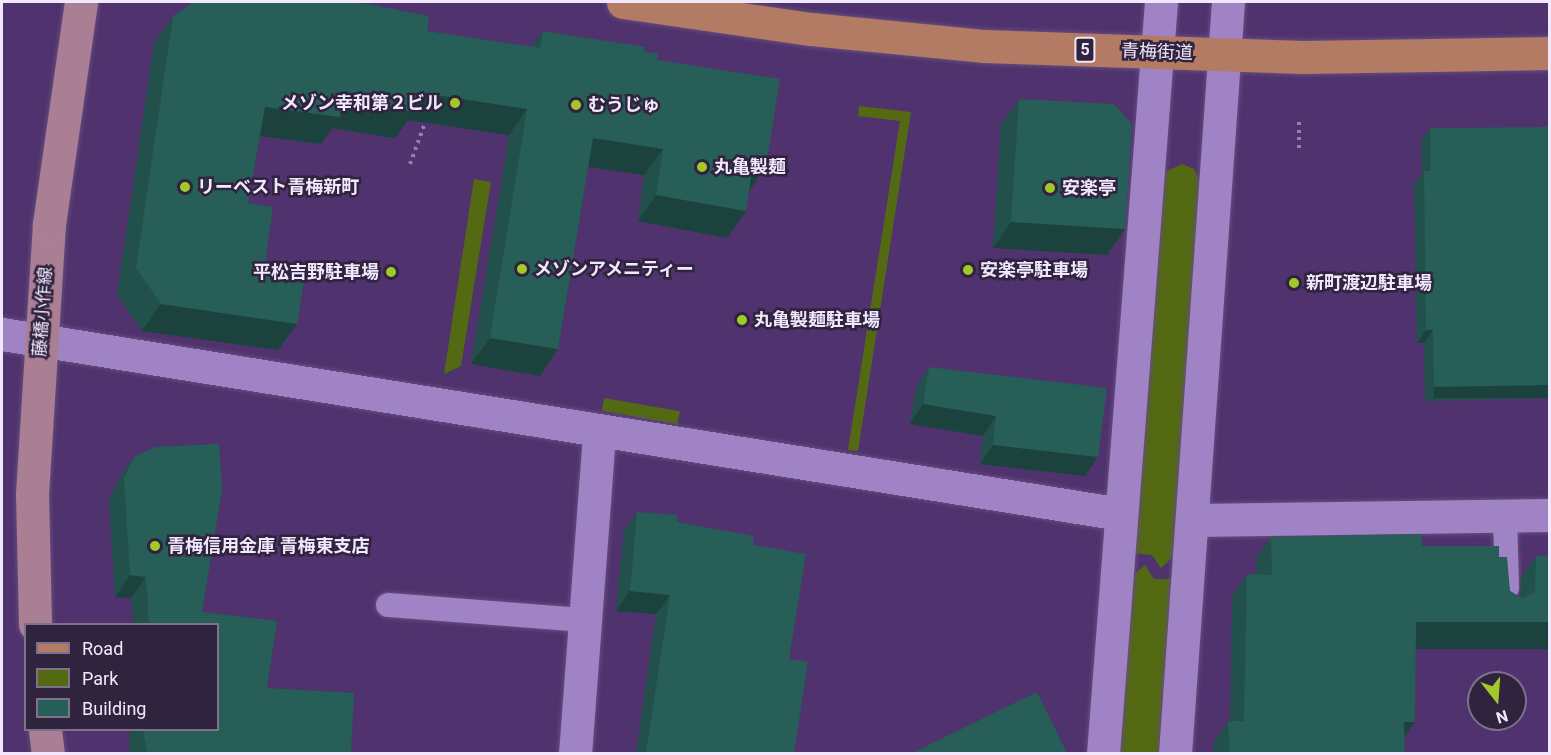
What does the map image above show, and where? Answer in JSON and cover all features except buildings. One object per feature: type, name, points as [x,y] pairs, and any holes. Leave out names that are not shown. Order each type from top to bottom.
[{"type":"main road","name":"藤橋小作線","points":[[35,623],[32,494],[49,224],[81,2]]},
{"type":"main road","name":"青梅街道","points":[[623,2],[811,29],[985,46],[1223,54],[1550,53]]},
{"type":"main road","points":[[45,731],[48,753]]},
{"type":"street","points":[[1103,753],[1161,2]]},
{"type":"street","points":[[1175,753],[1228,2]]},
{"type":"street","points":[[2,334],[599,432],[1120,514]]},
{"type":"street","points":[[575,753],[599,432]]},
{"type":"street","points":[[1193,519],[1550,515]]},
{"type":"lane","points":[[1505,515],[1507,606]]},
{"type":"lane","points":[[388,605],[585,620]]},
{"type":"path","points":[[1299,118],[1299,148]]},
{"type":"path","points":[[410,164],[425,123]]},
{"type":"green space","points":[[859,106],[911,112],[858,451],[848,450],[900,121],[858,116]]},
{"type":"green space","points":[[1182,164],[1194,169],[1200,182],[1174,556],[1161,568],[1152,555],[1133,553],[1163,173]]},
{"type":"green space","points":[[474,179],[491,182],[461,366],[444,374]]},
{"type":"green space","points":[[604,398],[680,411],[678,424],[602,411]]},
{"type":"green space","points":[[1145,565],[1154,579],[1173,579],[1160,753],[1118,754],[1131,577]]},
{"type":"place","name":"メゾン幸和第２ビル","points":[[455,103]]},
{"type":"place","name":"むうじゅ","points":[[576,105]]},
{"type":"place","name":"丸亀製麺","points":[[702,167]]},
{"type":"place","name":"リーベスト青梅新町","points":[[185,187]]},
{"type":"place","name":"安楽亭","points":[[1050,188]]},
{"type":"place","name":"メゾンアメニティー","points":[[522,269]]},
{"type":"place","name":"安楽亭駐車場","points":[[968,270]]},
{"type":"place","name":"平松吉野駐車場","points":[[391,272]]},
{"type":"place","name":"新町渡辺駐車場","points":[[1294,283]]},
{"type":"place","name":"丸亀製麺駐車場","points":[[742,320]]},
{"type":"place","name":"青梅信用金庫 青梅東支店","points":[[155,546]]}]
